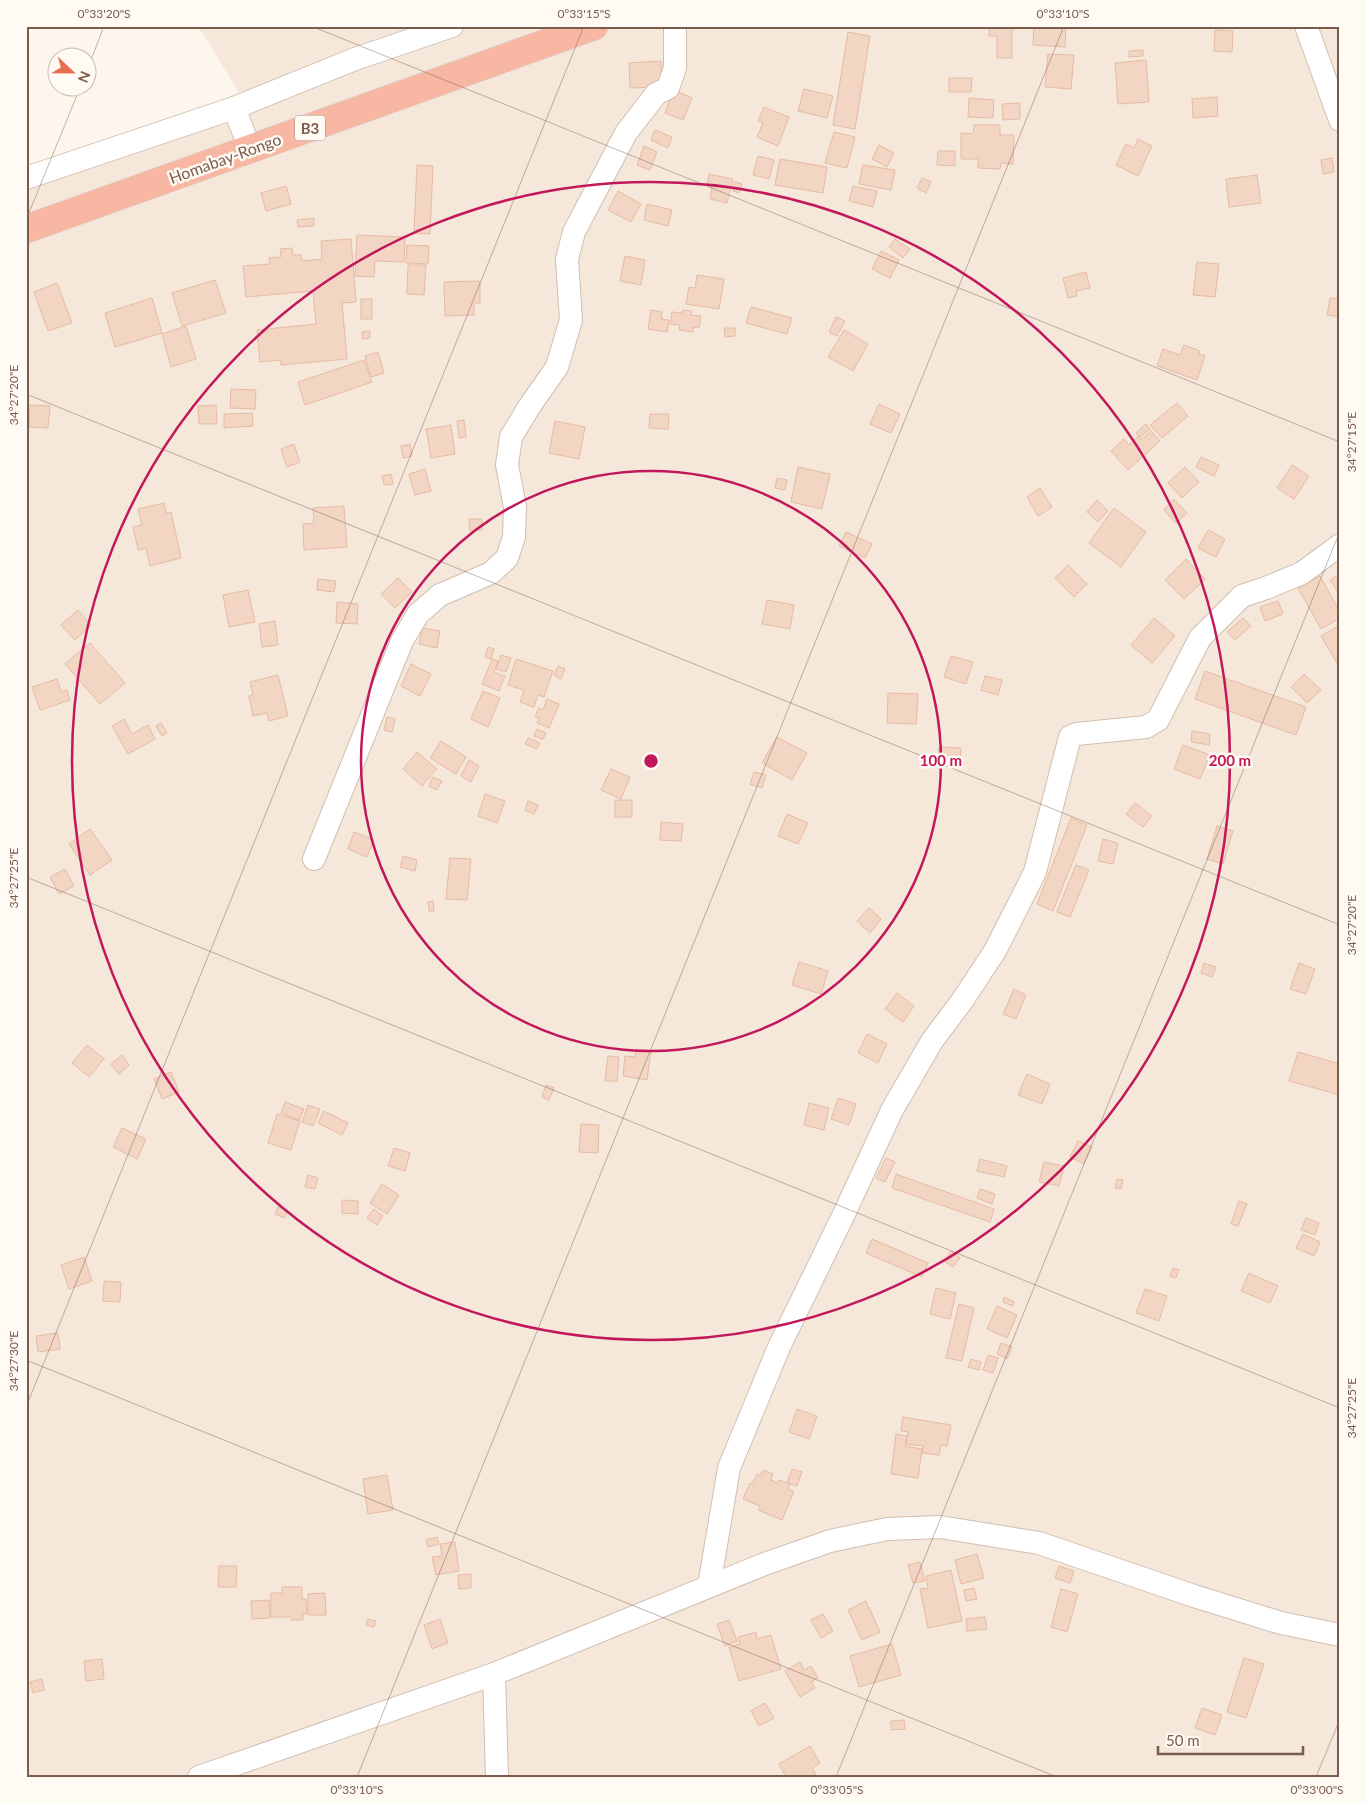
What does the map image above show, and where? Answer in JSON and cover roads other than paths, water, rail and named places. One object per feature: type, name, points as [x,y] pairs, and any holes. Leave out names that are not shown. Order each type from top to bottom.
[{"type":"highway","name":"Homabay-Rongo","points":[[26,229],[594,26]]},
{"type":"street","points":[[26,178],[234,108],[355,59],[452,26]]},
{"type":"street","points":[[314,859],[402,642],[418,614],[440,594],[491,573],[507,558],[514,537],[515,507],[507,465],[511,437],[557,367],[571,320],[567,258],[574,232],[626,133],[656,94],[668,88],[675,68],[676,26]]},
{"type":"street","points":[[1306,26],[1340,120]]},
{"type":"street","points":[[234,108],[250,149]]},
{"type":"street","points":[[709,1586],[729,1468],[779,1346],[844,1214],[892,1110],[932,1041],[996,951],[1035,872],[1070,737],[1076,734],[1146,727],[1153,724],[1158,720],[1200,638],[1242,596],[1302,573],[1340,545]]},
{"type":"street","points":[[199,1777],[494,1674],[762,1564],[830,1541],[887,1529],[940,1527],[1039,1543],[1194,1596],[1281,1623],[1340,1635]]},
{"type":"street","points":[[494,1674],[496,1777]]}]
